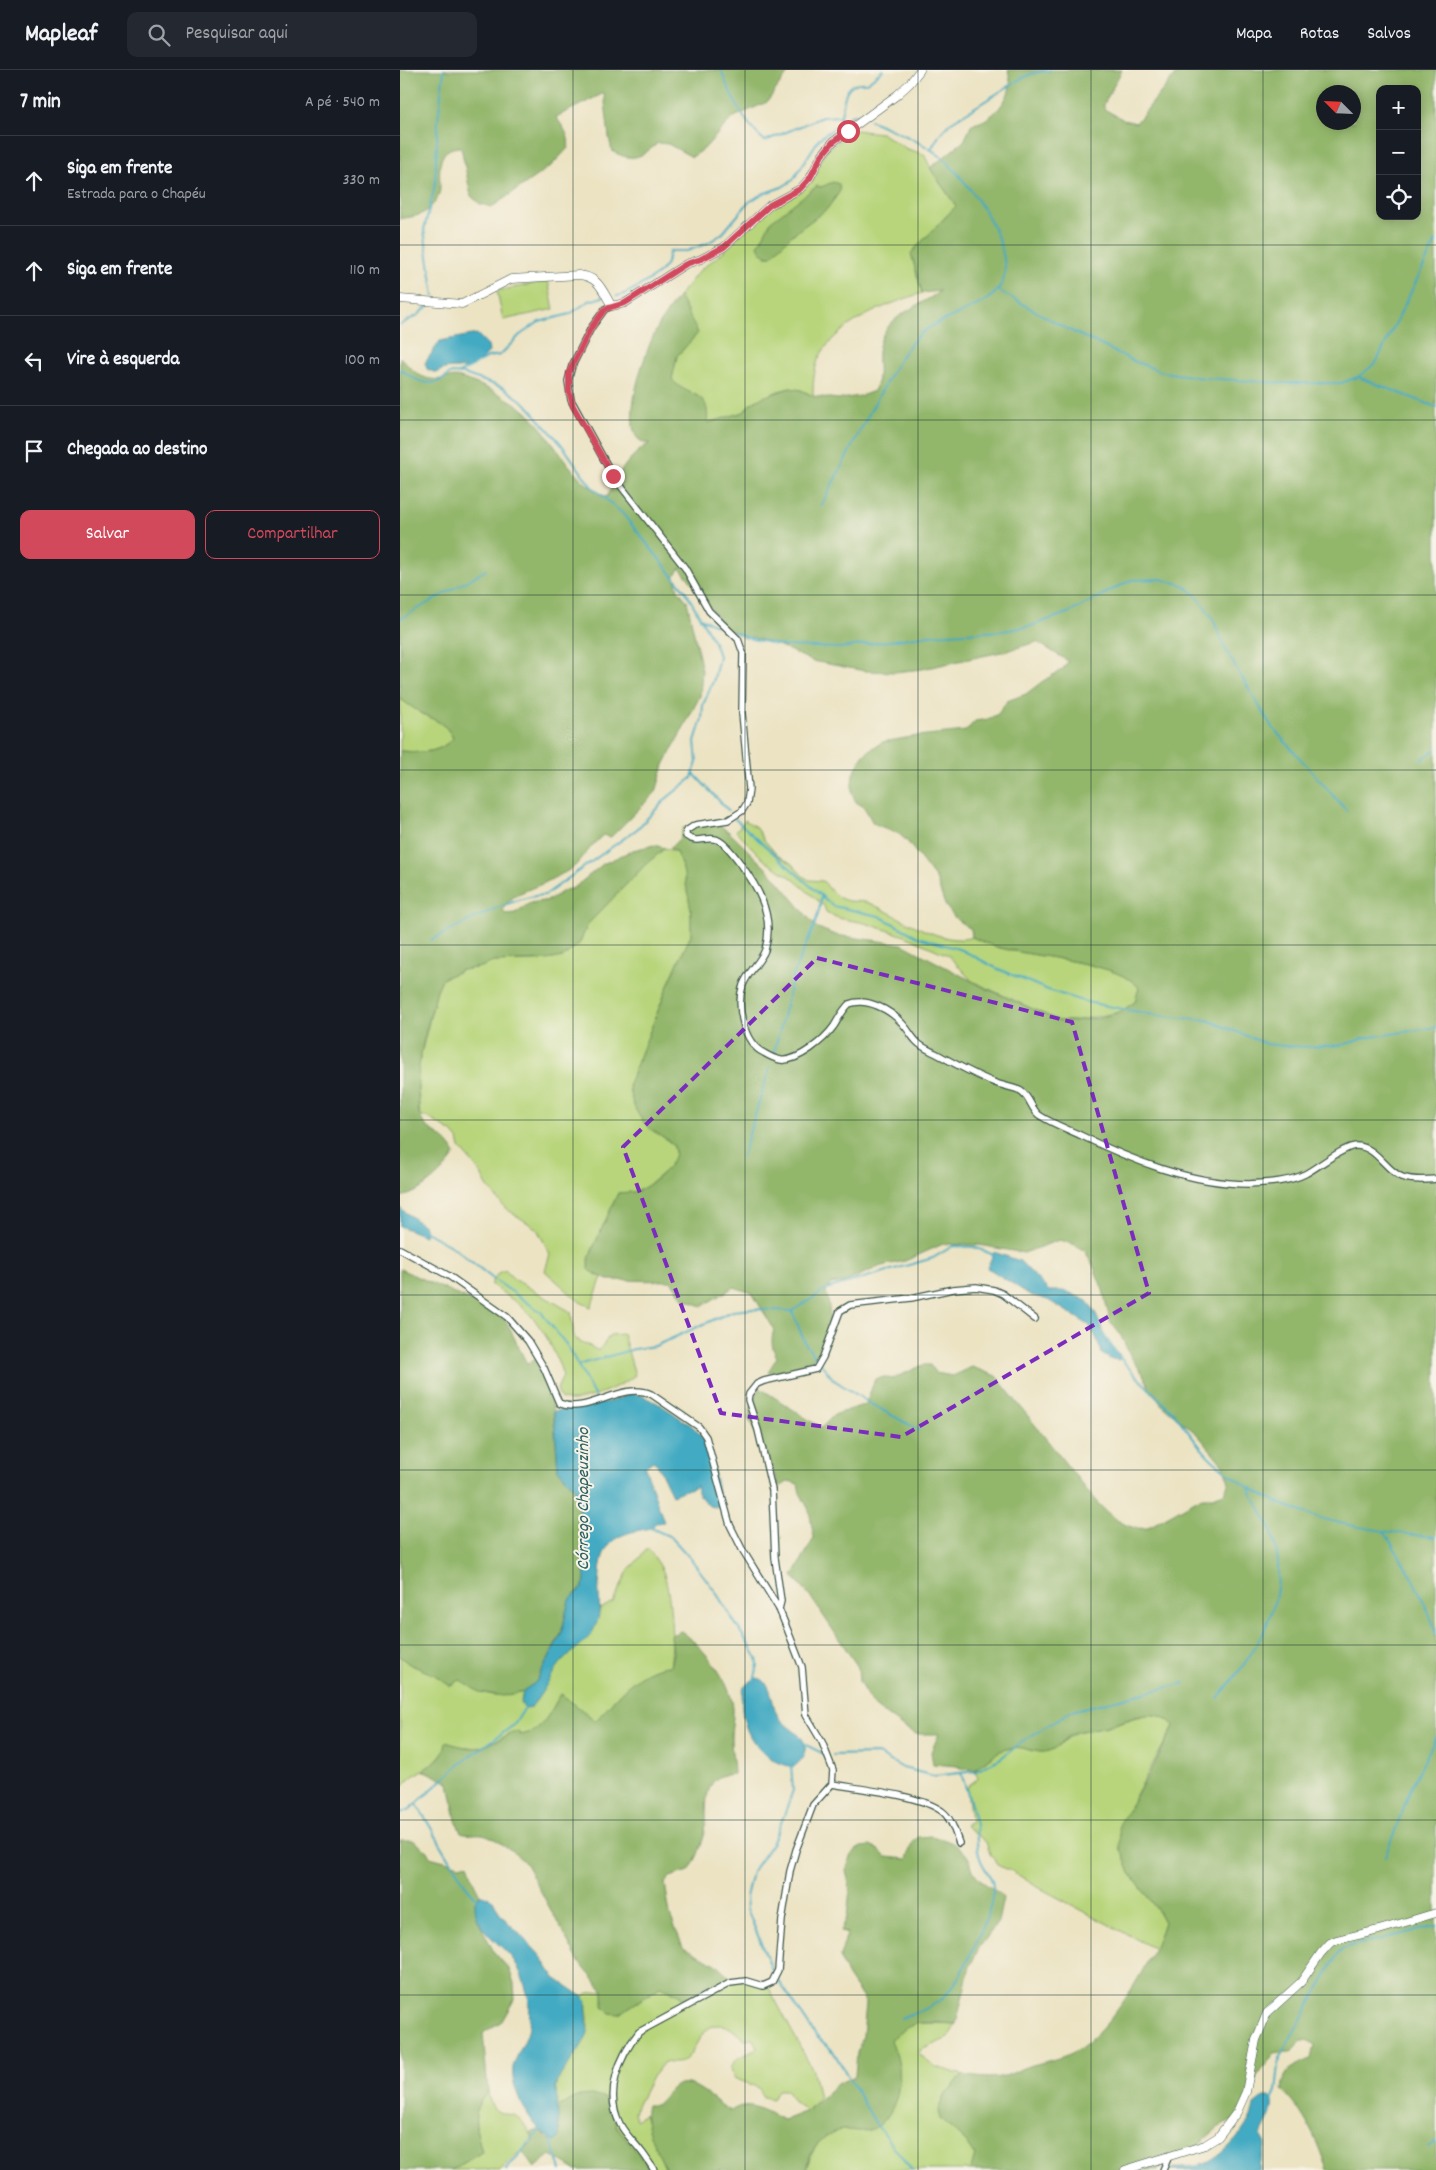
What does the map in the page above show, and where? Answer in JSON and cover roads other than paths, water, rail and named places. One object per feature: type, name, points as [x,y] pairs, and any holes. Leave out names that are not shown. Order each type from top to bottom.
[{"type":"street","points":[[920,70],[897,95],[833,142],[822,155],[810,178],[800,189],[770,205],[724,247],[701,259],[686,264],[625,303],[605,309],[591,328],[572,366],[568,381],[571,400],[613,476],[685,568],[709,611],[738,640],[743,653],[742,713],[749,789],[747,803],[742,811],[728,820],[695,825],[687,830],[686,834],[693,841],[717,839],[724,844],[752,882],[761,897],[766,911],[768,926],[764,952],[743,984],[740,997],[740,1009],[746,1032],[760,1051],[781,1060],[791,1060],[827,1035],[849,1004],[862,1001],[872,1004],[893,1016],[901,1022],[916,1041],[929,1050],[988,1080],[1020,1091],[1041,1116],[1114,1151],[1144,1163],[1197,1177],[1248,1184],[1271,1182],[1302,1175],[1325,1163],[1345,1148],[1357,1146],[1369,1149],[1391,1170],[1403,1177],[1423,1180],[1436,1179]]},
{"type":"street","points":[[400,299],[462,304],[511,279],[590,276],[599,284],[612,306]]},
{"type":"street","points":[[400,1249],[450,1276],[507,1317],[528,1342],[544,1368],[558,1403],[580,1405],[610,1398],[626,1391],[643,1391],[651,1394],[699,1427],[706,1437],[712,1452],[735,1536],[779,1608],[802,1667],[806,1715],[830,1760],[834,1777],[832,1784],[813,1805],[796,1850],[782,1920],[778,1970],[772,1982],[763,1986],[739,1981],[719,1988],[639,2032],[623,2057],[613,2087],[613,2101],[616,2114],[620,2124],[654,2170]]},
{"type":"street","points":[[400,1253],[409,1253]]},
{"type":"street","points":[[779,1608],[781,1601],[775,1558],[772,1490],[758,1430],[748,1400],[751,1389],[757,1384],[776,1377],[816,1369],[840,1312],[850,1305],[911,1298],[976,1287],[994,1290],[1003,1294],[1035,1319]]},
{"type":"street","points":[[832,1784],[901,1797],[936,1808],[948,1817],[960,1843]]},
{"type":"street","points":[[1125,2170],[1212,2142],[1230,2122],[1246,2092],[1256,2040],[1267,2014],[1301,1982],[1326,1948],[1337,1940],[1362,1935],[1436,1913]]},
{"type":"street","points":[[1163,2170],[1169,2156]]},
{"type":"water","points":[[477,334],[488,345],[489,352],[478,362],[465,368],[447,369],[436,373],[427,369],[425,363],[440,341]]},
{"type":"water","points":[[400,1208],[425,1227],[426,1233],[424,1236],[400,1226]]},
{"type":"water","points":[[994,1252],[1020,1261],[1049,1291],[1066,1291],[1087,1301],[1095,1312],[1108,1344],[1120,1355],[1119,1360],[1110,1359],[1102,1354],[1097,1339],[1089,1325],[1048,1300],[1030,1295],[987,1268]]},
{"type":"water","points":[[631,1393],[643,1396],[658,1404],[690,1424],[699,1433],[709,1452],[721,1508],[709,1506],[697,1493],[697,1486],[672,1495],[657,1464],[653,1461],[645,1467],[664,1522],[655,1523],[652,1528],[623,1535],[610,1544],[602,1560],[599,1586],[599,1613],[595,1627],[590,1636],[560,1664],[531,1707],[526,1708],[521,1704],[523,1691],[536,1682],[561,1635],[569,1600],[582,1588],[585,1581],[579,1508],[575,1489],[558,1469],[554,1411],[613,1401]]},
{"type":"water","points":[[756,1678],[761,1679],[768,1686],[776,1712],[804,1743],[805,1749],[802,1758],[793,1767],[779,1763],[758,1748],[750,1737],[745,1725],[742,1712],[744,1686]]},
{"type":"water","points":[[481,1894],[493,1900],[500,1914],[540,1955],[555,1978],[582,1996],[586,2001],[588,2033],[583,2044],[560,2076],[556,2087],[559,2137],[556,2142],[540,2130],[532,2120],[525,2110],[515,2087],[513,2067],[528,2031],[530,2018],[529,2001],[520,1971],[515,1962],[478,1921],[475,1901]]},
{"type":"water","points":[[1264,2097],[1270,2097],[1272,2111],[1261,2135],[1266,2144],[1259,2164],[1260,2170],[1170,2170],[1205,2164],[1220,2154],[1243,2131],[1254,2105]]},
{"type":"waterway","points":[[434,296],[424,230],[435,185],[438,119],[444,70]]},
{"type":"waterway","points":[[721,70],[744,117],[765,141],[822,117],[840,116]]},
{"type":"waterway","points":[[838,124],[847,90],[858,83],[867,83],[883,70]]},
{"type":"waterway","points":[[931,149],[940,134],[950,123],[1017,81],[1031,74],[1051,70]]},
{"type":"waterway","points":[[617,296],[637,288],[659,273],[667,263],[670,251],[687,251],[708,243],[722,234],[749,202],[793,180],[819,139],[853,114],[861,115]]},
{"type":"waterway","points":[[821,506],[890,375],[910,345],[924,331],[934,325],[990,298],[997,291],[1004,277],[1004,260],[999,240],[978,200],[964,182],[932,150],[915,140],[870,120]]},
{"type":"waterway","points":[[998,290],[1065,328],[1136,362],[1163,372],[1204,378],[1280,383],[1341,383],[1358,377],[1376,363],[1436,241]]},
{"type":"waterway","points":[[459,373],[488,357],[500,355],[520,335],[539,322],[570,314],[589,301],[603,297]]},
{"type":"waterway","points":[[400,325],[418,315],[429,305]]},
{"type":"waterway","points":[[400,369],[414,379],[430,383],[442,380],[452,373],[464,374],[504,388],[525,403],[562,445],[591,486],[623,514],[686,592],[714,642],[719,656],[714,679],[703,705],[702,719],[695,741],[697,762],[692,778],[667,798],[637,829],[545,895],[518,900],[472,919],[431,940]]},
{"type":"waterway","points":[[1358,377],[1436,407]]},
{"type":"waterway","points":[[400,619],[486,570]]},
{"type":"waterway","points":[[734,632],[752,639],[784,646],[841,648],[929,635],[1003,631],[1031,626],[1070,612],[1131,580],[1161,579],[1183,585],[1197,596],[1213,619],[1226,651],[1272,727],[1347,811]]},
{"type":"waterway","points":[[700,618],[716,625]]},
{"type":"waterway","points":[[1421,760],[1436,749]]},
{"type":"waterway","points":[[694,774],[728,810]]},
{"type":"waterway","points":[[735,819],[833,906],[879,916],[918,937],[962,950],[998,969],[1048,990],[1086,1002],[1160,1016],[1207,1020],[1267,1044],[1285,1046],[1343,1045],[1365,1038],[1436,1027]]},
{"type":"waterway","points":[[773,1055],[795,970],[817,917],[821,897]]},
{"type":"waterway","points":[[742,1157],[770,1067]]},
{"type":"waterway","name":"Córrego Chapeuzinho","points":[[426,1232],[454,1248],[492,1278],[541,1312],[568,1347],[595,1397]]},
{"type":"waterway","points":[[578,1365],[634,1349],[655,1346],[733,1311],[752,1309],[792,1311],[829,1288],[933,1258],[953,1246],[974,1247],[994,1255]]},
{"type":"waterway","points":[[792,1311],[806,1345],[834,1380],[871,1404],[919,1430]]},
{"type":"waterway","points":[[1103,1334],[1116,1352]]},
{"type":"waterway","points":[[1119,1356],[1172,1411],[1216,1463],[1240,1481],[1265,1496],[1319,1518],[1348,1525],[1436,1537]]},
{"type":"waterway","points":[[1218,1698],[1233,1680],[1258,1642],[1268,1622],[1275,1601],[1278,1580],[1277,1557],[1272,1533],[1265,1516],[1249,1489]]},
{"type":"waterway","points":[[651,1528],[671,1537],[691,1559],[715,1591],[757,1658],[758,1665],[754,1681]]},
{"type":"waterway","points":[[1384,1531],[1420,1594],[1436,1634]]},
{"type":"waterway","points":[[833,1755],[878,1754],[903,1768],[934,1776],[976,1771],[1001,1758],[1026,1739],[1071,1711],[1185,1683]]},
{"type":"waterway","name":"Córrego Chapeuzinho","points":[[400,1813],[409,1810],[461,1763],[514,1725],[526,1706]]},
{"type":"waterway","points":[[1385,1857],[1411,1788],[1436,1737]]},
{"type":"waterway","points":[[806,1745],[824,1754]]},
{"type":"waterway","points":[[773,1972],[747,1909],[746,1897],[752,1872],[773,1842],[793,1790],[791,1765]]},
{"type":"waterway","points":[[901,2019],[932,2005],[942,1999],[949,1991],[974,1947],[992,1900],[993,1885],[978,1853],[975,1820],[961,1773]]},
{"type":"waterway","name":"Córrego Chapeuzinho","points":[[416,1803],[466,1886],[478,1900]]},
{"type":"waterway","points":[[1271,2102],[1276,2091],[1280,2057],[1339,1952],[1343,1948],[1436,1926]]},
{"type":"waterway","points":[[779,1981],[816,2036],[833,2051],[876,2124],[912,2170]]},
{"type":"waterway","points":[[506,2170],[540,2130]]},
{"type":"waterway","name":"Córrego Chapeuzinho","points":[[551,2140],[561,2170]]},
{"type":"waterway","points":[[1428,2147],[1436,2141]]}]
